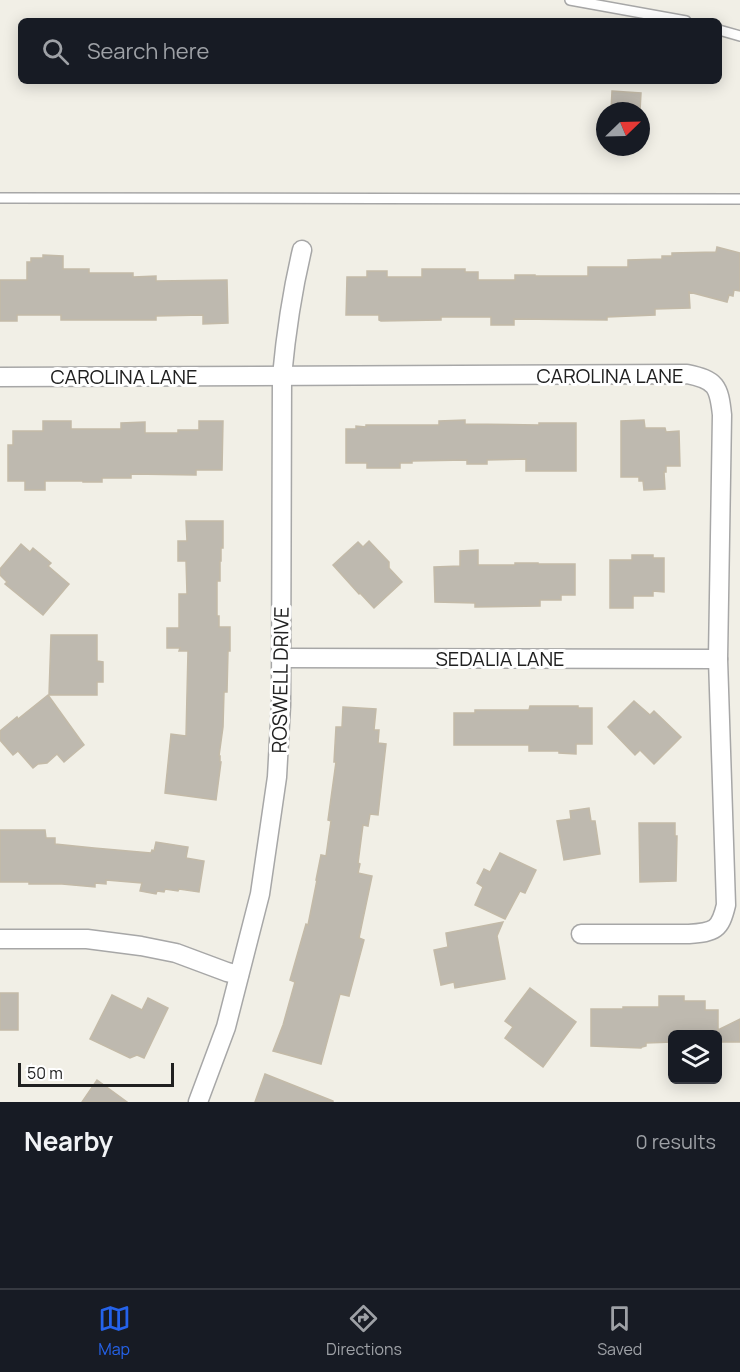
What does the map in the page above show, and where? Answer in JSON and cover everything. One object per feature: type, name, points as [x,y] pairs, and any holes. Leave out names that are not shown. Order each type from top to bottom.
[{"type":"street","name":"ROSWELL DRIVE","points":[[198,1102],[226,1027],[260,894],[277,777],[282,705],[282,376],[292,293],[302,250]]},
{"type":"street","name":"CAROLINA LANE","points":[[0,377],[687,374],[711,382],[720,397],[722,414],[718,658],[726,904],[723,918],[716,928],[706,933],[581,934]]},
{"type":"street","name":"SEDALIA LANE","points":[[282,657],[718,658]]},
{"type":"street","points":[[0,939],[87,939],[141,946],[176,953],[239,975]]},
{"type":"lane","points":[[570,0],[669,18]]},
{"type":"lane","points":[[722,31],[740,36]]},
{"type":"lane","points":[[0,198],[740,199]]},
{"type":"building","points":[[612,91],[641,93],[640,102],[611,102]]},
{"type":"building","points":[[717,247],[740,253],[740,291],[734,290],[733,296],[729,295],[727,302],[689,292],[690,308],[655,309],[655,315],[607,317],[607,320],[514,319],[514,325],[491,325],[491,317],[441,317],[441,320],[381,321],[379,315],[346,315],[347,277],[367,277],[367,271],[387,271],[387,277],[422,277],[422,269],[465,269],[465,272],[478,272],[478,280],[515,280],[515,275],[588,276],[588,267],[628,267],[628,260],[662,259],[662,256],[672,256],[672,253],[716,252]]},
{"type":"building","points":[[43,255],[63,256],[63,269],[89,269],[89,273],[133,273],[133,277],[156,276],[156,281],[227,280],[228,323],[203,324],[203,315],[156,316],[156,320],[61,320],[61,315],[17,315],[17,321],[0,321],[0,280],[27,280],[27,262],[31,262],[31,258],[43,258]]},
{"type":"building","points":[[465,420],[465,424],[576,423],[576,471],[526,471],[526,459],[487,460],[487,464],[467,464],[467,460],[412,461],[412,463],[400,463],[400,468],[367,468],[367,463],[346,463],[346,429],[356,429],[356,426],[366,427],[366,425],[439,425],[439,421]]},
{"type":"building","points":[[644,420],[645,428],[665,428],[666,432],[679,431],[680,466],[666,466],[665,489],[644,490],[643,481],[639,481],[639,477],[621,477],[621,421]]},
{"type":"building","points":[[43,421],[71,421],[71,429],[121,429],[121,423],[145,422],[145,433],[178,433],[178,430],[199,430],[199,421],[223,421],[222,470],[196,470],[196,475],[131,474],[131,478],[102,478],[102,482],[45,481],[45,490],[25,490],[25,481],[8,481],[8,445],[13,445],[13,431],[43,431]]},
{"type":"building","points":[[186,521],[223,521],[220,581],[217,581],[217,616],[219,616],[219,627],[230,627],[230,651],[228,651],[227,692],[224,692],[219,756],[221,762],[216,800],[165,793],[171,734],[186,736],[188,651],[179,651],[180,648],[167,648],[167,628],[179,628],[179,594],[187,594],[186,561],[178,561],[178,541],[187,541]]},
{"type":"building","points":[[369,541],[389,562],[389,568],[402,582],[374,608],[333,565],[358,542],[363,547]]},
{"type":"building","points":[[21,544],[30,552],[33,548],[51,563],[48,566],[69,584],[43,615],[5,584],[7,582],[0,575],[0,569]]},
{"type":"building","points":[[478,550],[478,565],[575,564],[575,595],[561,595],[561,600],[540,600],[540,606],[475,607],[475,603],[435,602],[434,567],[460,566],[460,551]]},
{"type":"building","points":[[632,555],[653,555],[653,558],[664,558],[664,592],[653,591],[653,596],[633,596],[633,608],[610,608],[610,560],[632,560]]},
{"type":"building","points":[[51,635],[97,635],[97,661],[103,662],[103,682],[97,682],[97,695],[49,695]]},
{"type":"building","points":[[48,695],[84,745],[64,762],[57,754],[47,763],[38,764],[33,768],[18,751],[13,755],[0,740],[0,731]]},
{"type":"building","points":[[634,701],[650,715],[654,711],[681,737],[654,764],[640,750],[635,755],[608,727]]},
{"type":"building","points":[[530,706],[592,708],[592,744],[576,744],[576,754],[559,753],[559,751],[529,751],[529,745],[454,745],[454,713],[475,713],[475,710],[529,710]]},
{"type":"building","points":[[343,707],[376,709],[374,730],[379,730],[378,743],[386,744],[378,815],[370,814],[368,826],[363,825],[358,863],[360,864],[358,873],[372,876],[359,938],[364,940],[349,996],[340,994],[321,1064],[273,1051],[295,982],[290,980],[306,924],[308,925],[321,855],[326,856],[331,821],[328,820],[336,762],[334,762],[336,727],[342,727]]},
{"type":"building","points":[[589,808],[591,821],[595,821],[600,854],[564,860],[557,821],[571,819],[570,811]]},
{"type":"building","points":[[639,823],[675,823],[676,881],[640,882]]},
{"type":"building","points":[[0,830],[45,830],[46,838],[55,838],[55,844],[94,848],[151,853],[152,850],[154,851],[156,842],[188,847],[186,858],[204,861],[199,892],[165,889],[164,892],[157,891],[156,894],[140,891],[142,883],[106,880],[106,884],[95,883],[95,887],[0,882]]},
{"type":"building","points":[[500,853],[536,870],[525,893],[520,891],[505,919],[475,905],[483,887],[477,883],[484,869],[490,872]]},
{"type":"building","points":[[503,922],[497,936],[505,979],[455,988],[454,982],[441,985],[434,950],[448,947],[446,933]]},
{"type":"building","points":[[530,988],[576,1022],[543,1067],[505,1038],[513,1027],[505,1021]]},
{"type":"building","points":[[0,993],[18,993],[18,1030],[0,1030]]},
{"type":"building","points":[[112,995],[142,1010],[148,998],[168,1008],[144,1058],[137,1055],[130,1058],[90,1039]]},
{"type":"building","points":[[659,996],[684,996],[684,1001],[705,1001],[705,1010],[718,1010],[718,1030],[668,1030],[668,1042],[646,1043],[646,1046],[641,1048],[591,1046],[591,1009],[659,1007]]},
{"type":"building","points":[[740,1019],[740,1042],[722,1042],[722,1030],[718,1030]]},
{"type":"building","points":[[265,1074],[333,1101],[333,1102],[255,1102]]},
{"type":"building","points":[[97,1080],[127,1102],[82,1102]]}]
